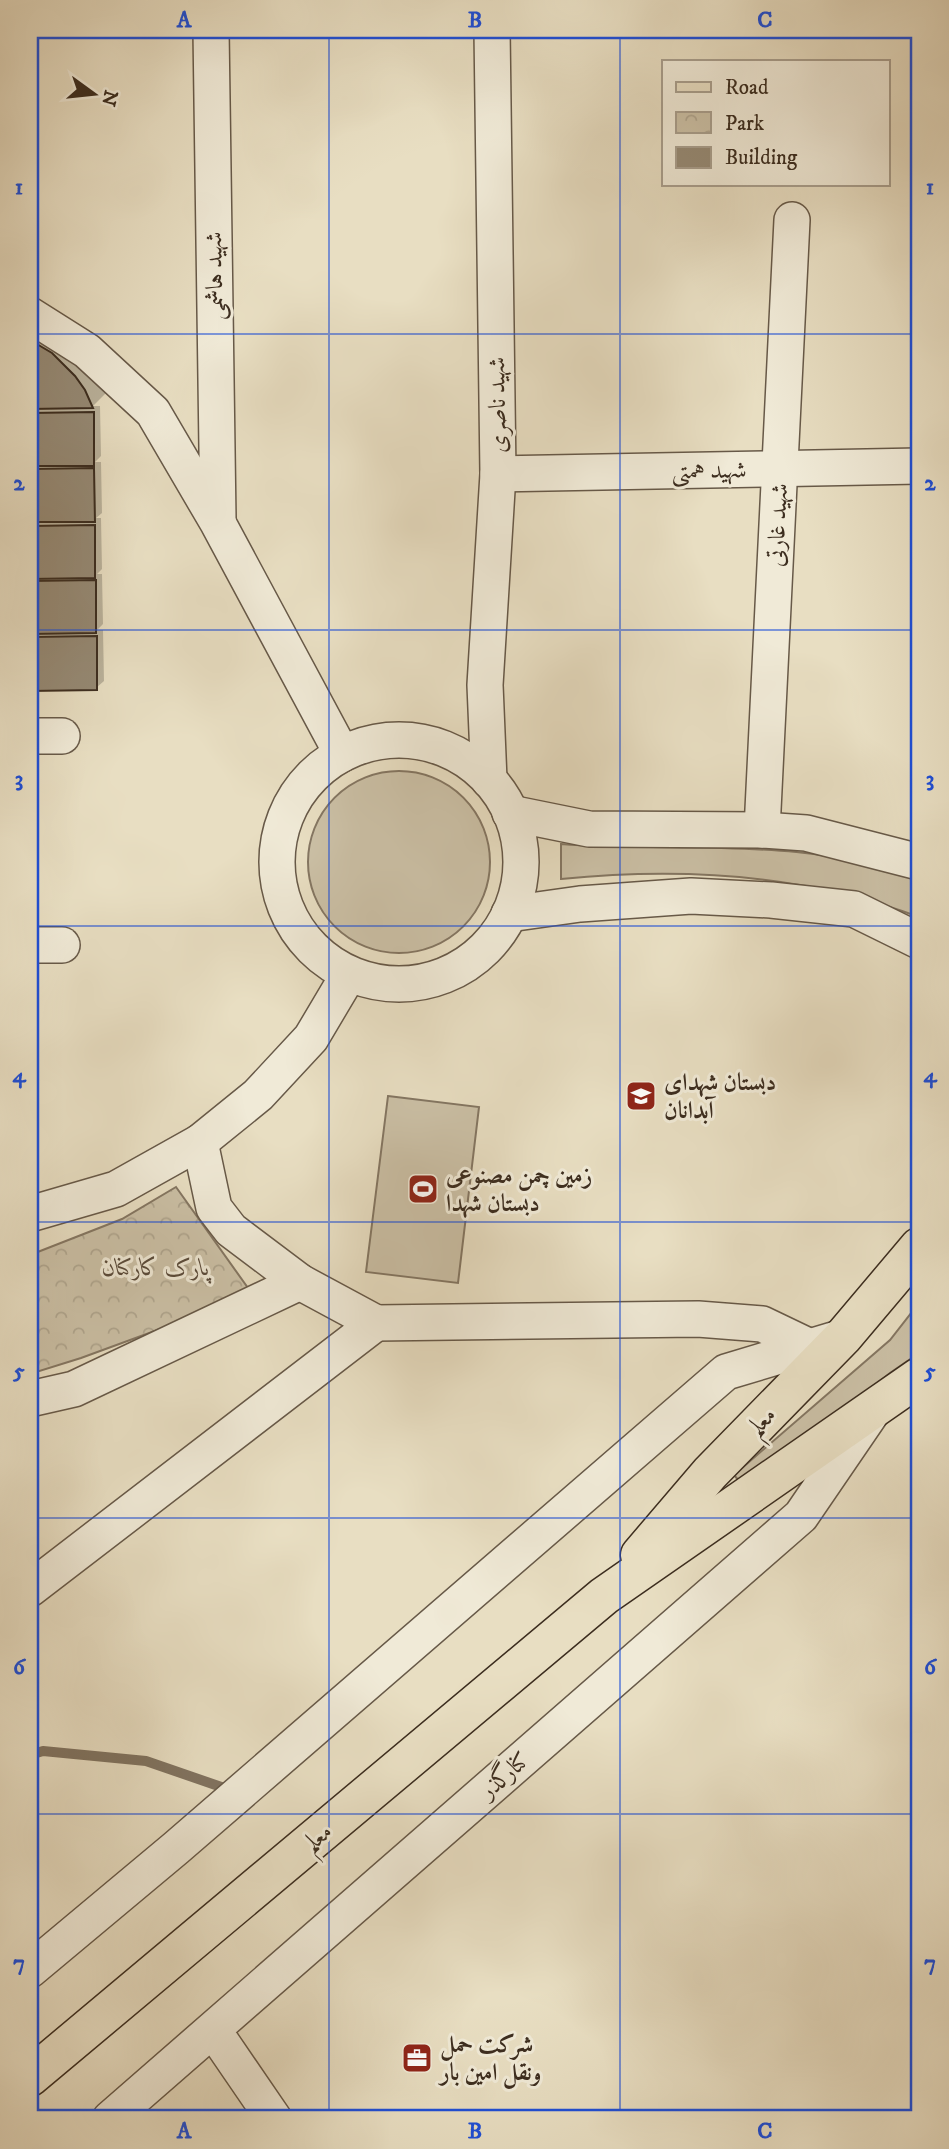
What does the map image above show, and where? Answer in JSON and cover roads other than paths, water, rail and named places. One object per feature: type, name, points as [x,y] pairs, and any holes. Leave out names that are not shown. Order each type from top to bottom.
[{"type":"main road","name":"معلم","points":[[604,1596],[827,1342],[919,1247]]},
{"type":"main road","name":"معلم","points":[[30,2077],[604,1596],[919,1377]]},
{"type":"street","name":"شهید هاشمی","points":[[211,30],[218,523]]},
{"type":"street","name":"شهید ناصری","points":[[489,780],[485,685],[498,474],[492,30]]},
{"type":"street","name":"شهید غارتی","points":[[762,830],[792,220]]},
{"type":"street","points":[[30,315],[87,351],[153,412],[218,523],[342,754]]},
{"type":"street","name":"شهید همتی","points":[[498,474],[919,466]]},
{"type":"street","points":[[386,741],[409,741],[453,752],[489,780],[510,813],[517,833],[520,874],[509,914],[497,934],[463,967],[442,977],[418,983],[395,985],[372,982],[349,974],[321,956],[298,931],[287,911],[280,889],[278,844],[294,801],[307,782],[324,766],[342,754],[364,746],[386,741]]},
{"type":"street","points":[[510,813],[589,829],[762,830],[806,833],[919,862]]},
{"type":"street","points":[[509,914],[580,904],[691,896],[771,900],[854,909],[919,940]]},
{"type":"street","points":[[30,1214],[116,1189],[200,1142],[258,1095],[311,1038],[349,974]]},
{"type":"street","points":[[200,1142],[214,1208],[231,1230],[300,1282],[376,1323],[698,1319],[762,1324],[827,1342]]},
{"type":"street","points":[[30,1399],[74,1389],[300,1282]]},
{"type":"street","points":[[30,1589],[376,1323]]},
{"type":"street","points":[[30,1970],[197,1830],[726,1372],[827,1342]]},
{"type":"street","name":"کنارگذر","points":[[110,2119],[801,1516],[874,1410]]},
{"type":"street","points":[[211,2032],[222,2043],[274,2119]]},
{"type":"waterway","points":[[30,1755],[43,1751],[146,1761],[233,1791]]},
{"type":"place","name":"دبستان شهدای آبدانان","points":[[641,1096]]},
{"type":"place","name":"زمین چمن مصنوعی دبستان شهدا","points":[[423,1189]]},
{"type":"place","name":"شرکت حمل ونقل امین بار","points":[[417,2058]]},
{"type":"park label","name":"پارک کارکنان","points":[[156,1267]]}]
